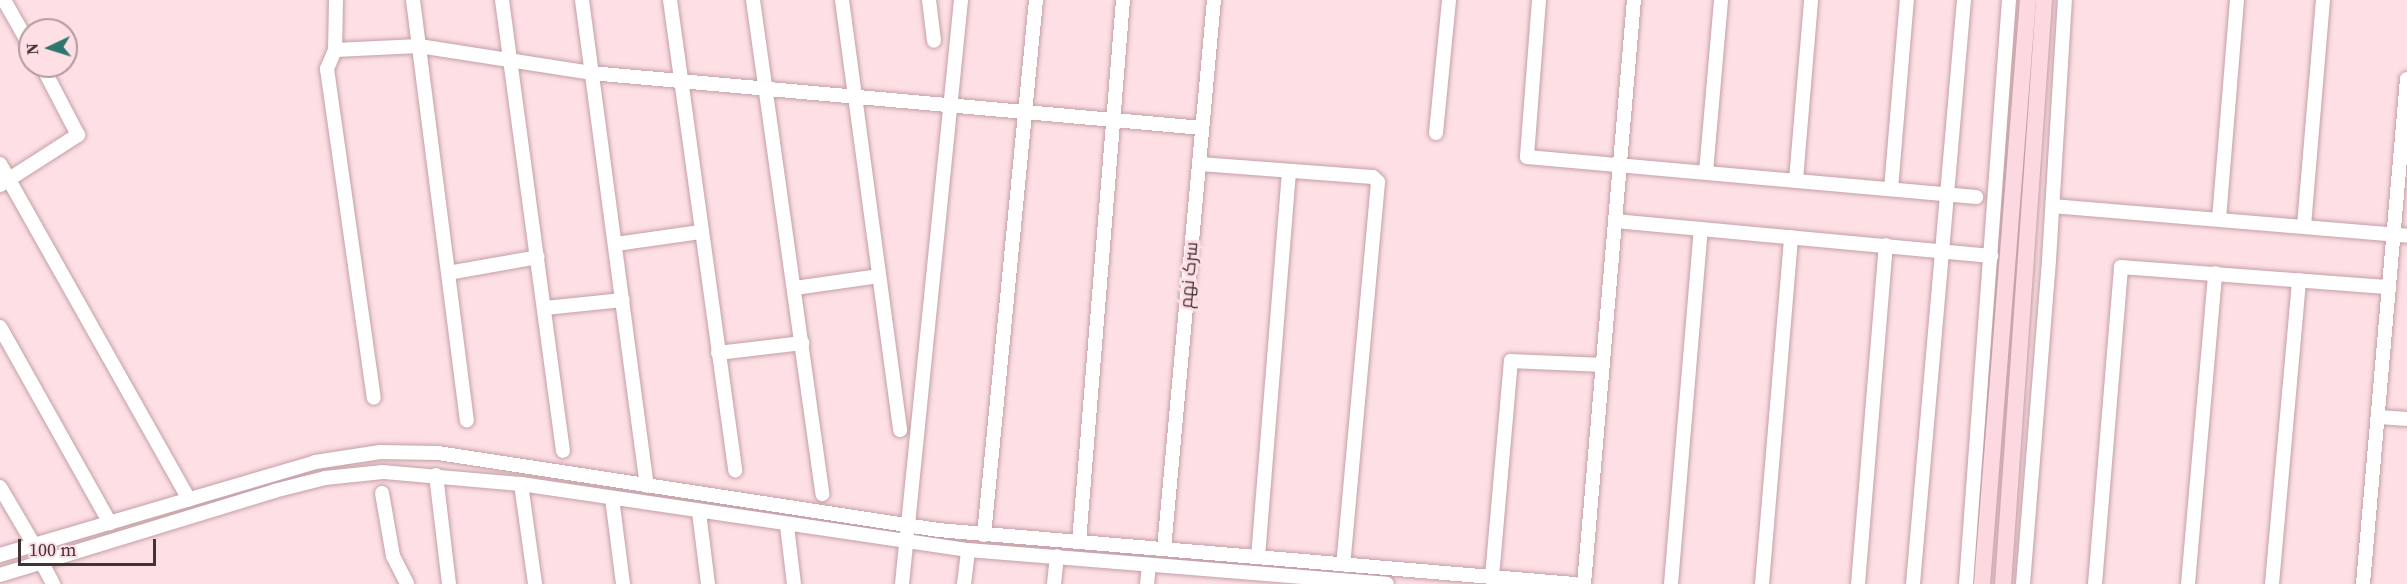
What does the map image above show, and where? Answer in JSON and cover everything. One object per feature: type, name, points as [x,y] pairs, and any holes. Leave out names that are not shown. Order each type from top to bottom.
[{"type":"main road","points":[[1982,584],[2028,0]]},
{"type":"main road","points":[[2003,584],[2044,0]]},
{"type":"street","points":[[4,0],[18,25]]},
{"type":"street","points":[[336,0],[334,50],[327,69],[374,398]]},
{"type":"street","points":[[413,0],[467,421]]},
{"type":"street","points":[[502,0],[512,59],[563,451]]},
{"type":"street","points":[[582,0],[648,486]]},
{"type":"street","points":[[670,0],[700,232],[735,471]]},
{"type":"street","points":[[753,0],[822,494]]},
{"type":"street","points":[[842,0],[900,430]]},
{"type":"street","points":[[929,0],[934,41]]},
{"type":"street","points":[[902,584],[961,0]]},
{"type":"street","points":[[984,535],[1036,0]]},
{"type":"street","points":[[1079,542],[1123,0]]},
{"type":"street","name":"سرک نهم","points":[[1164,549],[1214,0]]},
{"type":"street","points":[[1436,133],[1449,0]]},
{"type":"street","points":[[1539,0],[1527,157],[1976,197]]},
{"type":"street","points":[[1584,584],[1634,0]]},
{"type":"street","points":[[1706,172],[1721,0]]},
{"type":"street","points":[[1796,180],[1811,0]]},
{"type":"street","points":[[1891,189],[1907,0]]},
{"type":"street","points":[[1913,584],[1945,194],[1964,0]]},
{"type":"street","points":[[1966,584],[2009,0]]},
{"type":"street","points":[[2023,584],[2053,206],[2065,0]]},
{"type":"street","points":[[2219,219],[2237,0]]},
{"type":"street","points":[[2304,226],[2323,0]]},
{"type":"street","points":[[334,50],[419,46],[591,73],[951,103],[1202,128]]},
{"type":"street","points":[[4,183],[78,135],[48,78]]},
{"type":"street","points":[[2363,584],[2390,287],[2401,235],[2407,79]]},
{"type":"street","points":[[0,164],[4,183],[189,499]]},
{"type":"street","points":[[1200,165],[1373,177],[1378,182],[1343,564]]},
{"type":"street","points":[[1258,557],[1289,171]]},
{"type":"street","points":[[2053,206],[2401,235]]},
{"type":"street","points":[[1615,221],[1991,256]]},
{"type":"street","points":[[1671,584],[1701,229]]},
{"type":"street","points":[[616,244],[700,232]]},
{"type":"street","points":[[1762,584],[1791,237]]},
{"type":"street","points":[[1858,584],[1886,245]]},
{"type":"street","points":[[448,273],[538,257]]},
{"type":"street","points":[[2095,584],[2121,267],[2390,287]]},
{"type":"street","points":[[2188,584],[2215,273]]},
{"type":"street","points":[[795,288],[879,276]]},
{"type":"street","points":[[2272,584],[2299,280]]},
{"type":"street","points":[[545,308],[623,300]]},
{"type":"street","points":[[0,327],[110,523]]},
{"type":"street","points":[[718,353],[802,343]]},
{"type":"street","points":[[1492,577],[1510,362],[1603,364]]},
{"type":"street","points":[[2379,417],[2407,419]]},
{"type":"street","points":[[0,555],[315,462],[380,452],[438,453],[908,527],[1343,564],[1458,579],[1492,577],[1575,584]]},
{"type":"street","points":[[0,575],[324,478],[383,472],[521,484],[787,526],[968,550],[1149,565],[1238,577],[1387,584]]},
{"type":"street","points":[[436,475],[449,584]]},
{"type":"street","points":[[521,484],[535,584]]},
{"type":"street","points":[[0,487],[34,545]]},
{"type":"street","points":[[382,493],[393,556],[407,584]]},
{"type":"street","points":[[612,498],[623,584]]},
{"type":"street","points":[[699,512],[708,584]]},
{"type":"street","points":[[787,526],[794,584]]},
{"type":"street","points":[[964,584],[968,550]]},
{"type":"street","points":[[1054,584],[1057,556]]},
{"type":"street","points":[[42,563],[53,584]]},
{"type":"street","points":[[1147,584],[1149,565]]}]
